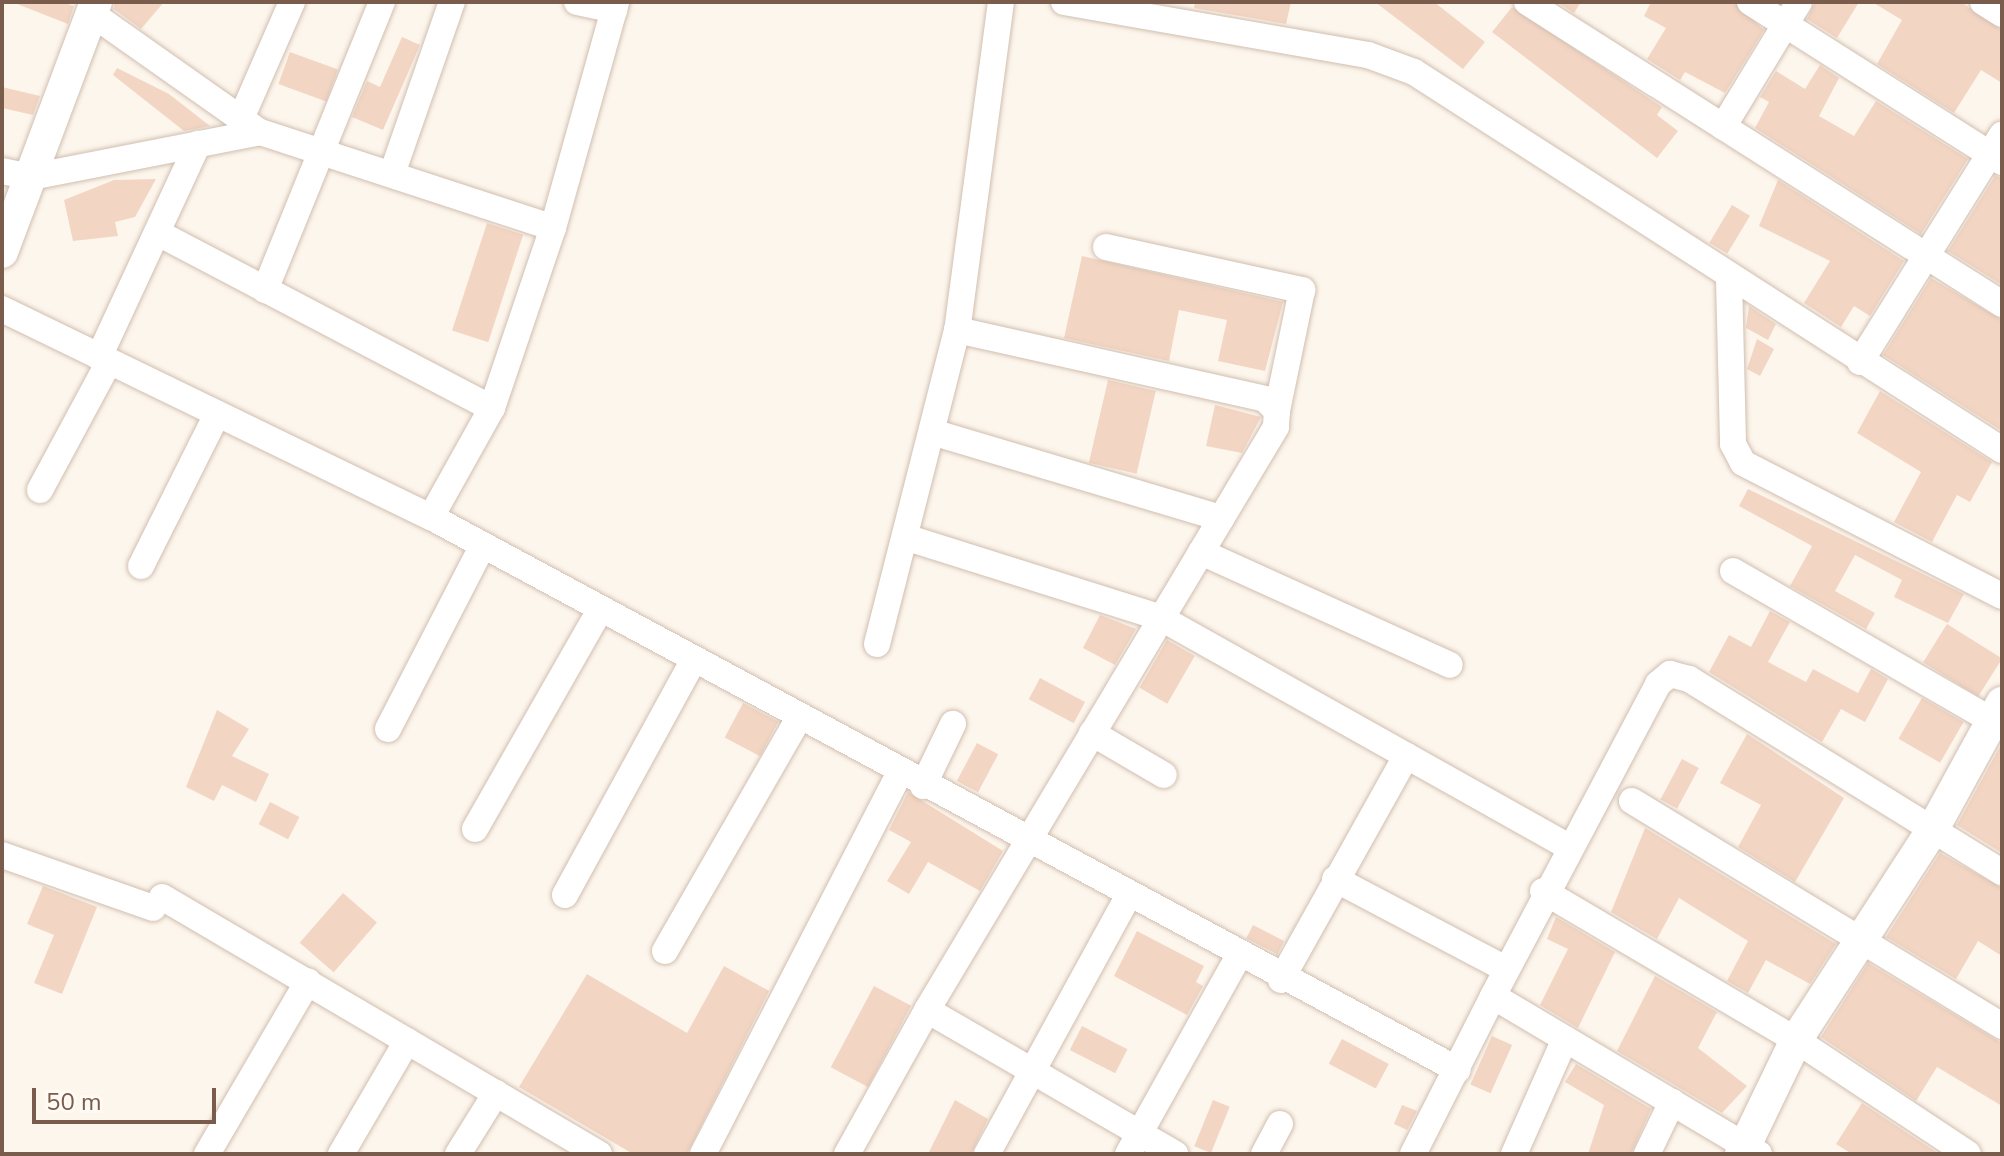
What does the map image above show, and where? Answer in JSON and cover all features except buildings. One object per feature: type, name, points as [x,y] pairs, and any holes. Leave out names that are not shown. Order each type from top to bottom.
[{"type":"street","points":[[250,126],[292,2]]},
{"type":"street","points":[[265,290],[382,2]]},
{"type":"street","points":[[392,174],[452,2]]},
{"type":"street","points":[[431,517],[492,408],[553,228],[615,6],[577,2]]},
{"type":"street","points":[[1064,2],[1111,6],[1368,55],[1414,72],[1729,278],[2002,450]]},
{"type":"street","points":[[1527,2],[2002,304]]},
{"type":"street","points":[[1750,2],[1998,150],[1926,256],[1860,362]]},
{"type":"street","points":[[1723,127],[1799,2]]},
{"type":"street","points":[[1983,2],[2002,14]]},
{"type":"street","points":[[2,252],[16,174],[94,7],[250,126],[553,228]]},
{"type":"street","points":[[877,644],[908,538],[957,330],[998,21]]},
{"type":"street","points":[[16,174],[198,144],[250,126]]},
{"type":"street","points":[[40,490],[104,359],[198,144]]},
{"type":"street","points":[[158,233],[492,408]]},
{"type":"street","points":[[847,1154],[927,1010],[1276,427],[1302,290],[1106,247]]},
{"type":"street","points":[[1729,278],[1733,444],[1743,463],[2002,596]]},
{"type":"street","points":[[2,309],[431,517],[1238,957],[1458,1070]]},
{"type":"street","points":[[957,330],[1265,399],[1277,411]]},
{"type":"street","points":[[141,566],[217,414]]},
{"type":"street","points":[[932,432],[1221,518]]},
{"type":"street","points":[[908,538],[1161,618],[1567,846]]},
{"type":"street","points":[[388,729],[483,545]]},
{"type":"street","points":[[1201,552],[1450,665]]},
{"type":"street","points":[[1493,996],[1748,1151],[1796,1040],[1933,829],[1999,716],[1733,571]]},
{"type":"street","points":[[475,829],[600,610]]},
{"type":"street","points":[[565,895],[693,661]]},
{"type":"street","points":[[1413,1154],[1458,1070],[1567,846],[1670,674],[2002,872]]},
{"type":"street","points":[[665,951],[799,718]]},
{"type":"street","points":[[703,1154],[911,780],[953,724]]},
{"type":"street","points":[[1092,733],[1164,775]]},
{"type":"street","points":[[1281,980],[1406,756]]},
{"type":"street","points":[[1632,801],[2002,1026]]},
{"type":"street","points":[[2,855],[158,902],[308,981],[599,1154]]},
{"type":"street","points":[[1335,879],[1506,969]]},
{"type":"street","points":[[1543,891],[1796,1040],[1968,1154]]},
{"type":"street","points":[[987,1154],[1128,896]]},
{"type":"street","points":[[1134,1144],[1238,957]]},
{"type":"street","points":[[207,1154],[308,981]]},
{"type":"street","points":[[927,1010],[1031,1072],[1134,1144],[1175,1154]]},
{"type":"street","points":[[1514,1154],[1565,1039]]},
{"type":"street","points":[[341,1154],[407,1041]]},
{"type":"street","points":[[458,1154],[496,1093]]},
{"type":"street","points":[[1647,1154],[1672,1102]]},
{"type":"street","points":[[1264,1154],[1280,1124]]}]
